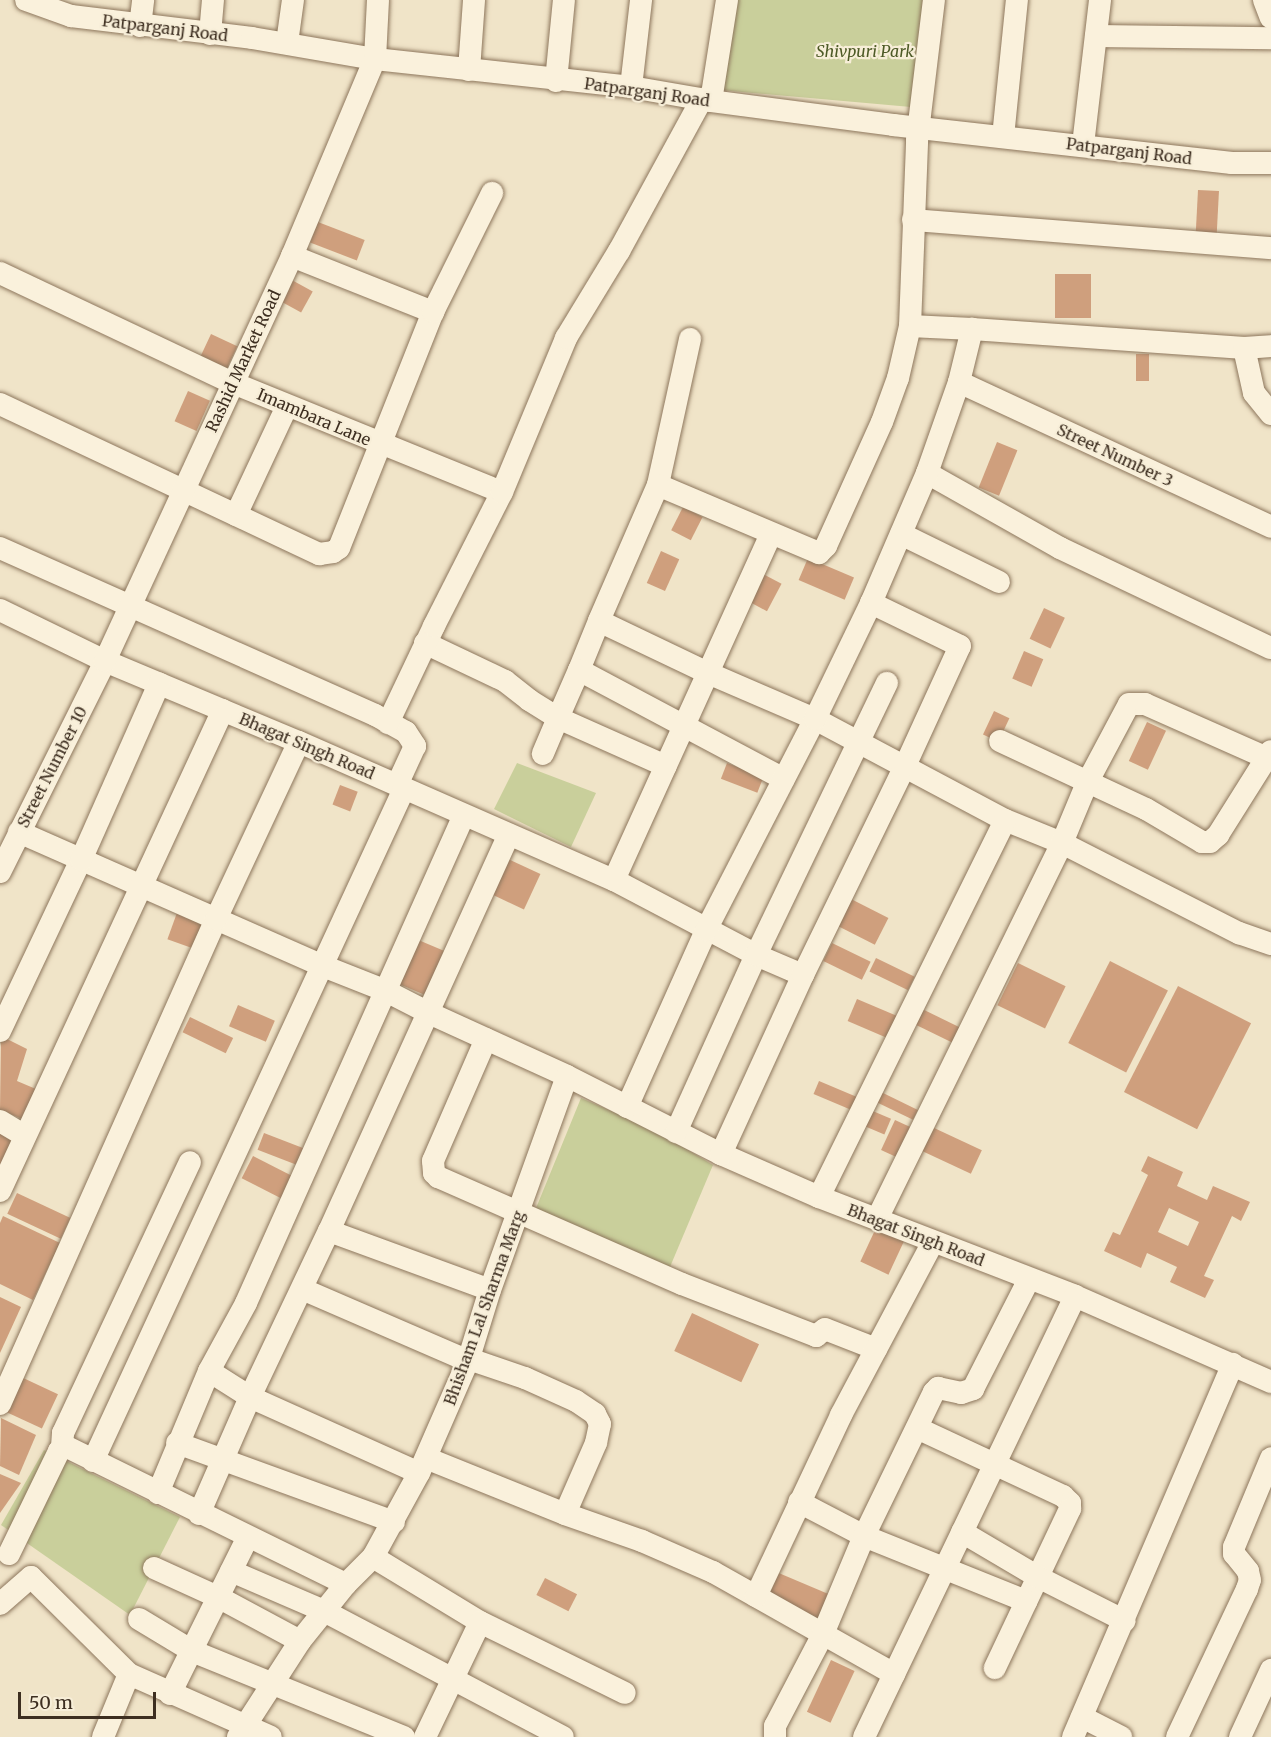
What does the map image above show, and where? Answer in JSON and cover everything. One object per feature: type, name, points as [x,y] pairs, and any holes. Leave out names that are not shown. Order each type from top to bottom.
[{"type":"street","points":[[140,26],[143,0]]},
{"type":"street","points":[[210,34],[213,0]]},
{"type":"street","points":[[286,43],[293,0]]},
{"type":"street","name":"Rashid Market Road","points":[[105,661],[292,256],[375,59],[378,0]]},
{"type":"street","points":[[470,70],[474,0]]},
{"type":"street","points":[[556,81],[564,0]]},
{"type":"street","points":[[631,87],[641,0]]},
{"type":"street","points":[[388,723],[425,643],[502,492],[566,338],[706,100],[727,0]]},
{"type":"street","points":[[658,485],[814,553],[824,550],[887,410],[910,326],[913,220],[934,0]]},
{"type":"street","points":[[1003,137],[1017,0]]},
{"type":"street","points":[[1083,145],[1100,0]]},
{"type":"street","points":[[1264,0],[1271,18]]},
{"type":"street","name":"Patparganj Road","points":[[30,1],[71,16],[286,43],[375,59],[556,81],[631,87],[706,100],[920,128],[1232,163],[1271,163]]},
{"type":"street","points":[[1096,36],[1271,38]]},
{"type":"street","points":[[0,404],[319,554],[333,552],[339,548],[433,312],[492,194]]},
{"type":"street","points":[[913,220],[1271,248]]},
{"type":"street","points":[[292,256],[433,312]]},
{"type":"street","name":"Imambara Lane","points":[[0,273],[233,383],[381,445],[502,492]]},
{"type":"street","points":[[910,326],[1244,348],[1271,346]]},
{"type":"street","points":[[627,1107],[706,930],[815,719],[871,603],[927,472],[959,382],[972,329]]},
{"type":"street","points":[[543,754],[658,485],[690,339]]},
{"type":"street","points":[[1244,348],[1254,393],[1271,414]]},
{"type":"street","name":"Street Number 3","points":[[959,382],[1271,527]]},
{"type":"street","points":[[236,515],[286,406]]},
{"type":"street","points":[[927,472],[1060,548],[1271,648]]},
{"type":"street","points":[[614,880],[771,534]]},
{"type":"street","points":[[901,534],[999,582]]},
{"type":"street","points":[[0,548],[388,723],[406,732],[415,746],[401,787],[323,966],[93,1461]]},
{"type":"street","points":[[721,1154],[802,975],[905,766],[960,646],[871,603]]},
{"type":"street","name":"Bhagat Singh Road","points":[[0,610],[105,661],[299,742],[614,880],[706,930],[802,975]]},
{"type":"street","points":[[599,621],[708,673],[815,719],[1005,819],[1062,843],[1239,933],[1271,944]]},
{"type":"street","points":[[425,643],[505,681],[529,700],[558,718],[666,766]]},
{"type":"street","name":"Street Number 10","points":[[0,872],[105,661]]},
{"type":"street","points":[[579,670],[784,779]]},
{"type":"street","points":[[676,1132],[756,955],[887,683]]},
{"type":"street","points":[[0,1031],[81,860],[159,684]]},
{"type":"street","points":[[877,1219],[1062,843],[1087,783],[1122,713],[1129,704],[1136,702],[1145,704],[1269,754],[1218,835],[1210,842],[1193,838],[1146,809],[1087,783],[1000,741]]},
{"type":"street","points":[[0,1191],[224,710]]},
{"type":"street","points":[[0,1404],[216,919],[299,742]]},
{"type":"street","points":[[158,1493],[209,1371],[246,1303],[464,815]]},
{"type":"street","points":[[819,1197],[1005,819]]},
{"type":"street","name":"Bhagat Singh Road","points":[[19,832],[323,966],[384,990],[567,1076],[721,1154],[819,1197],[1075,1296],[1233,1364],[1268,1373]]},
{"type":"street","points":[[199,1514],[249,1397],[329,1232],[509,835]]},
{"type":"street","points":[[486,1039],[432,1168],[438,1177],[681,1284],[816,1336],[825,1329],[876,1349]]},
{"type":"street","name":"Bhisham Lal Sharma Marg","points":[[242,1731],[300,1641],[346,1584],[373,1557],[394,1522],[422,1466],[468,1361],[490,1290],[567,1076]]},
{"type":"street","points":[[0,1121],[25,1136]]},
{"type":"street","points":[[190,1162],[63,1433],[62,1447],[5,1550],[129,1674],[242,1731],[271,1737]]},
{"type":"street","points":[[329,1232],[490,1290]]},
{"type":"street","points":[[756,1596],[799,1502],[933,1242]]},
{"type":"street","points":[[775,1737],[775,1726],[823,1634],[864,1536],[938,1388],[961,1393],[973,1389],[1029,1279]]},
{"type":"street","points":[[302,1289],[468,1361],[475,1361],[525,1378],[576,1401],[595,1414],[600,1425],[596,1443],[565,1514]]},
{"type":"street","points":[[864,1737],[1075,1296]]},
{"type":"street","points":[[1121,1737],[1077,1727],[1125,1620],[1233,1364]]},
{"type":"street","points":[[209,1371],[249,1397],[422,1466],[642,1541],[713,1572],[894,1674]]},
{"type":"street","points":[[917,1428],[1063,1496],[1070,1503],[995,1668]]},
{"type":"street","points":[[177,1443],[394,1522]]},
{"type":"street","points":[[62,1447],[67,1447],[199,1514],[346,1584]]},
{"type":"street","points":[[1177,1737],[1247,1589],[1250,1580],[1248,1571],[1234,1554],[1234,1547],[1271,1458]]},
{"type":"street","points":[[799,1502],[864,1536],[1026,1601]]},
{"type":"street","points":[[962,1532],[1038,1576],[1125,1620]]},
{"type":"street","points":[[170,1694],[248,1537]]},
{"type":"street","points":[[373,1557],[480,1622],[625,1693]]},
{"type":"street","points":[[154,1568],[218,1597],[300,1641]]},
{"type":"street","points":[[231,1571],[324,1611],[563,1737]]},
{"type":"street","points":[[0,1604],[31,1578]]},
{"type":"street","points":[[139,1619],[192,1651],[404,1737]]},
{"type":"street","points":[[425,1737],[480,1622]]},
{"type":"street","points":[[1240,1737],[1271,1672]]},
{"type":"street","points":[[103,1737],[129,1674]]},
{"type":"green space","name":"Shivpuri Park","points":[[736,0],[923,0],[911,107],[720,90]]},
{"type":"green space","points":[[517,763],[596,793],[571,847],[494,809]]},
{"type":"green space","points":[[581,1098],[653,1129],[713,1165],[667,1274],[534,1213]]},
{"type":"green space","points":[[44,1450],[180,1517],[130,1615],[1,1525]]},
{"type":"building","points":[[1198,190],[1219,191],[1217,235],[1196,234]]},
{"type":"building","points":[[318,222],[365,240],[357,260],[310,243]]},
{"type":"building","points":[[1055,274],[1091,274],[1091,318],[1055,318]]},
{"type":"building","points":[[290,279],[313,292],[301,313],[278,300]]},
{"type":"building","points":[[211,334],[237,346],[225,373],[199,360]]},
{"type":"building","points":[[1136,354],[1149,354],[1149,381],[1136,381]]},
{"type":"building","points":[[188,391],[210,401],[197,431],[175,421]]},
{"type":"building","points":[[997,442],[1017,450],[999,496],[979,487]]},
{"type":"building","points":[[683,507],[703,517],[691,540],[671,530]]},
{"type":"building","points":[[661,551],[679,559],[665,591],[647,583]]},
{"type":"building","points":[[808,558],[854,578],[845,600],[799,580]]},
{"type":"building","points":[[763,574],[782,584],[767,611],[748,601]]},
{"type":"building","points":[[1044,608],[1065,618],[1050,649],[1030,639]]},
{"type":"building","points":[[1024,651],[1043,659],[1032,687],[1012,679]]},
{"type":"building","points":[[994,711],[1009,718],[998,742],[983,735]]},
{"type":"building","points":[[1147,722],[1166,731],[1148,770],[1129,761]]},
{"type":"building","points":[[727,763],[763,777],[757,793],[721,779]]},
{"type":"building","points":[[340,785],[358,792],[350,811],[332,805]]},
{"type":"building","points":[[506,858],[540,874],[524,909],[490,893]]},
{"type":"building","points":[[851,899],[888,918],[875,945],[837,926]]},
{"type":"building","points":[[178,910],[205,920],[195,949],[167,939]]},
{"type":"building","points":[[416,939],[449,953],[430,997],[397,983]]},
{"type":"building","points":[[832,943],[871,962],[862,980],[823,961]]},
{"type":"building","points":[[876,958],[915,977],[908,990],[869,971]]},
{"type":"building","points":[[1110,961],[1168,991],[1126,1072],[1068,1043]]},
{"type":"building","points":[[1018,963],[1066,986],[1045,1028],[997,1005]]},
{"type":"building","points":[[1178,986],[1251,1023],[1197,1129],[1124,1092]]},
{"type":"building","points":[[857,999],[897,1016],[887,1038],[848,1021]]},
{"type":"building","points":[[238,1005],[275,1021],[266,1042],[229,1026]]},
{"type":"building","points":[[916,1006],[960,1027],[953,1043],[909,1021]]},
{"type":"building","points":[[190,1017],[233,1038],[226,1053],[183,1032]]},
{"type":"building","points":[[1,1036],[27,1049],[17,1081],[43,1092],[30,1122],[0,1110]]},
{"type":"building","points":[[819,1081],[862,1099],[857,1112],[814,1094]]},
{"type":"building","points":[[881,1092],[918,1110],[913,1120],[876,1102]]},
{"type":"building","points":[[868,1109],[891,1119],[884,1134],[861,1125]]},
{"type":"building","points":[[895,1120],[914,1129],[900,1159],[881,1150]]},
{"type":"building","points":[[0,1127],[22,1136],[0,1185]]},
{"type":"building","points":[[932,1127],[982,1150],[971,1174],[921,1151]]},
{"type":"building","points":[[264,1133],[311,1151],[304,1168],[258,1150]]},
{"type":"building","points":[[253,1156],[297,1178],[285,1201],[242,1178]]},
{"type":"building","points":[[1148,1156],[1183,1172],[1177,1186],[1207,1200],[1213,1186],[1250,1202],[1241,1221],[1232,1216],[1204,1276],[1214,1280],[1205,1298],[1170,1282],[1177,1267],[1147,1253],[1141,1268],[1104,1251],[1113,1232],[1120,1235],[1148,1175],[1141,1171]],"holes":[[[1169,1208],[1199,1222],[1188,1246],[1158,1232]]]},
{"type":"building","points":[[17,1193],[70,1218],[61,1239],[7,1214]]},
{"type":"building","points":[[3,1216],[60,1243],[33,1300],[0,1284],[0,1223]]},
{"type":"building","points":[[876,1228],[904,1241],[888,1275],[860,1262]]},
{"type":"building","points":[[0,1297],[21,1307],[0,1353]]},
{"type":"building","points":[[692,1313],[759,1344],[741,1382],[674,1351]]},
{"type":"building","points":[[19,1376],[58,1394],[42,1429],[3,1410]]},
{"type":"building","points":[[1,1418],[36,1435],[19,1475],[0,1466]]},
{"type":"building","points":[[0,1474],[21,1483],[0,1513]]},
{"type":"building","points":[[774,1571],[830,1595],[820,1619],[764,1595]]},
{"type":"building","points":[[545,1578],[577,1594],[568,1611],[536,1595]]},
{"type":"building","points":[[831,1660],[855,1671],[830,1723],[807,1712]]}]
